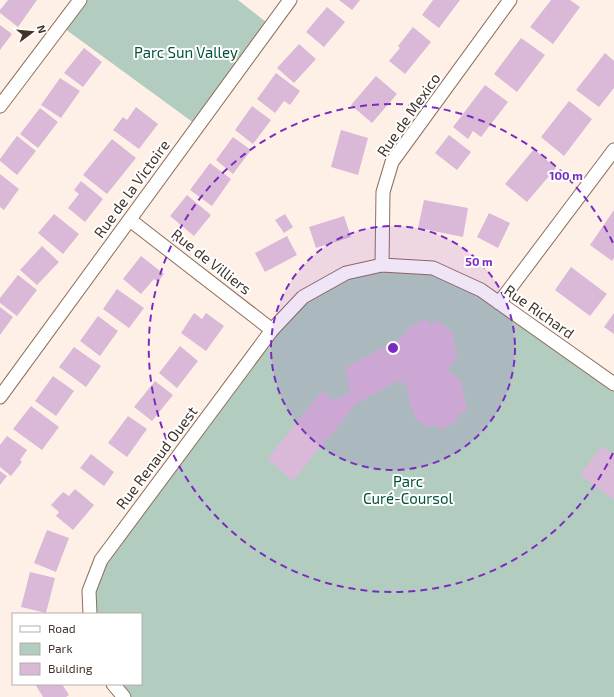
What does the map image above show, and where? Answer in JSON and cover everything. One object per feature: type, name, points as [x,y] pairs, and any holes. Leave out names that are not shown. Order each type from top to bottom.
[{"type":"street","points":[[0,106],[80,0]]},
{"type":"street","name":"Rue de la Victoire","points":[[0,397],[290,0]]},
{"type":"street","name":"Rue de Mexico","points":[[382,265],[383,192],[392,162],[510,0]]},
{"type":"street","points":[[499,303],[614,150]]},
{"type":"street","name":"Rue de Villiers","points":[[130,220],[272,330]]},
{"type":"street","name":"Rue Richard","points":[[272,330],[303,297],[346,273],[382,265],[433,268],[481,290],[614,384]]},
{"type":"street","name":"Rue Renaud Ouest","points":[[90,613],[89,592],[101,560],[272,330]]},
{"type":"street","points":[[115,685],[124,697]]},
{"type":"green space","name":"Parc Sun Valley","points":[[80,0],[238,0],[271,26],[198,126],[61,26]]},
{"type":"green space","name":"Parc Curé-Coursol","points":[[433,268],[481,290],[614,384],[614,697],[124,697],[114,685],[142,685],[142,613],[90,613],[101,560],[303,297],[346,273]]},
{"type":"building","points":[[8,0],[37,0],[18,27],[0,13],[0,10]]},
{"type":"building","points":[[339,0],[360,0],[352,10]]},
{"type":"building","points":[[433,0],[460,0],[439,28],[422,15]]},
{"type":"building","points":[[551,0],[570,0],[580,7],[553,44],[530,27]]},
{"type":"building","points":[[327,7],[345,22],[324,47],[306,32]]},
{"type":"building","points":[[0,25],[12,34],[0,50]]},
{"type":"building","points":[[413,27],[431,42],[405,74],[389,61],[400,48],[398,46]]},
{"type":"building","points":[[521,38],[545,55],[517,92],[494,74]]},
{"type":"building","points":[[299,44],[316,59],[294,83],[277,68]]},
{"type":"building","points":[[84,48],[102,62],[83,87],[64,73]]},
{"type":"building","points":[[605,53],[614,61],[614,88],[599,107],[576,90]]},
{"type":"building","points":[[276,73],[300,91],[290,105],[284,101],[275,113],[257,99]]},
{"type":"building","points":[[376,76],[397,94],[372,123],[351,105]]},
{"type":"building","points":[[60,78],[80,91],[61,118],[41,105]]},
{"type":"building","points":[[485,85],[508,102],[481,137],[473,131],[468,139],[453,127]]},
{"type":"building","points":[[569,101],[592,119],[564,156],[541,137]]},
{"type":"building","points":[[252,106],[271,120],[253,144],[235,130]]},
{"type":"building","points":[[136,107],[158,124],[139,149],[113,130],[123,117],[127,120]]},
{"type":"building","points":[[40,108],[58,122],[38,148],[20,134]]},
{"type":"building","points":[[341,130],[368,138],[358,175],[331,167]]},
{"type":"building","points":[[449,135],[471,152],[457,170],[435,153]]},
{"type":"building","points":[[17,136],[36,151],[17,175],[0,161],[0,159]]},
{"type":"building","points":[[233,137],[251,150],[233,174],[216,160]]},
{"type":"building","points":[[112,139],[136,158],[107,194],[83,175]]},
{"type":"building","points":[[534,149],[556,168],[527,202],[505,184]]},
{"type":"building","points":[[210,163],[231,179],[212,206],[190,190]]},
{"type":"building","points":[[0,174],[19,189],[4,210],[0,207]]},
{"type":"building","points":[[81,181],[103,199],[85,222],[68,208],[79,194],[74,190]]},
{"type":"building","points":[[187,195],[211,215],[194,236],[170,216]]},
{"type":"building","points":[[424,200],[468,208],[463,237],[418,228]]},
{"type":"building","points":[[614,210],[614,258],[612,261],[590,245]]},
{"type":"building","points":[[489,213],[510,223],[498,248],[477,237]]},
{"type":"building","points":[[54,214],[79,234],[63,254],[38,233]]},
{"type":"building","points":[[285,214],[293,227],[284,233],[275,220]]},
{"type":"building","points":[[344,216],[351,237],[316,248],[309,227]]},
{"type":"building","points":[[287,236],[297,255],[265,272],[255,253]]},
{"type":"building","points":[[42,246],[59,262],[37,285],[20,270]]},
{"type":"building","points":[[141,256],[164,274],[158,282],[154,279],[141,294],[123,279]]},
{"type":"building","points":[[571,267],[607,294],[590,316],[555,290]]},
{"type":"building","points":[[18,275],[37,290],[17,316],[0,303],[0,298]]},
{"type":"building","points":[[117,289],[144,308],[129,328],[103,309]]},
{"type":"building","points":[[0,307],[13,317],[0,335]]},
{"type":"building","points":[[194,313],[202,319],[206,313],[224,326],[206,351],[181,333]]},
{"type":"building","points":[[614,313],[614,334],[604,327]]},
{"type":"building","points":[[98,316],[118,331],[100,356],[80,341]]},
{"type":"building","points":[[425,319],[431,325],[438,321],[452,332],[457,358],[447,370],[461,381],[467,410],[457,415],[458,420],[441,430],[435,424],[428,428],[414,417],[413,408],[410,407],[407,386],[399,380],[356,404],[293,481],[267,459],[322,391],[334,401],[350,392],[346,368],[404,336],[407,329]]},
{"type":"building","points":[[180,346],[198,361],[177,388],[159,373]]},
{"type":"building","points":[[74,347],[101,366],[86,387],[59,367]]},
{"type":"building","points":[[53,376],[74,391],[56,416],[35,401]]},
{"type":"building","points":[[155,381],[173,395],[152,421],[134,407]]},
{"type":"building","points":[[31,406],[59,427],[42,450],[13,429]]},
{"type":"building","points":[[128,416],[147,429],[127,457],[108,443]]},
{"type":"building","points":[[7,436],[27,450],[20,460],[22,462],[11,476],[0,467],[0,445]]},
{"type":"building","points":[[602,446],[614,455],[614,500],[580,475]]},
{"type":"building","points":[[91,454],[114,472],[104,486],[80,468]]},
{"type":"building","points":[[0,471],[7,476],[0,485]]},
{"type":"building","points":[[75,489],[94,505],[73,530],[56,516],[59,512],[51,505],[63,492],[69,496]]},
{"type":"building","points":[[47,530],[69,538],[56,572],[34,563]]},
{"type":"building","points":[[30,572],[55,578],[46,613],[21,607]]},
{"type":"building","points":[[36,685],[63,685],[69,695],[66,697],[43,697]]}]
